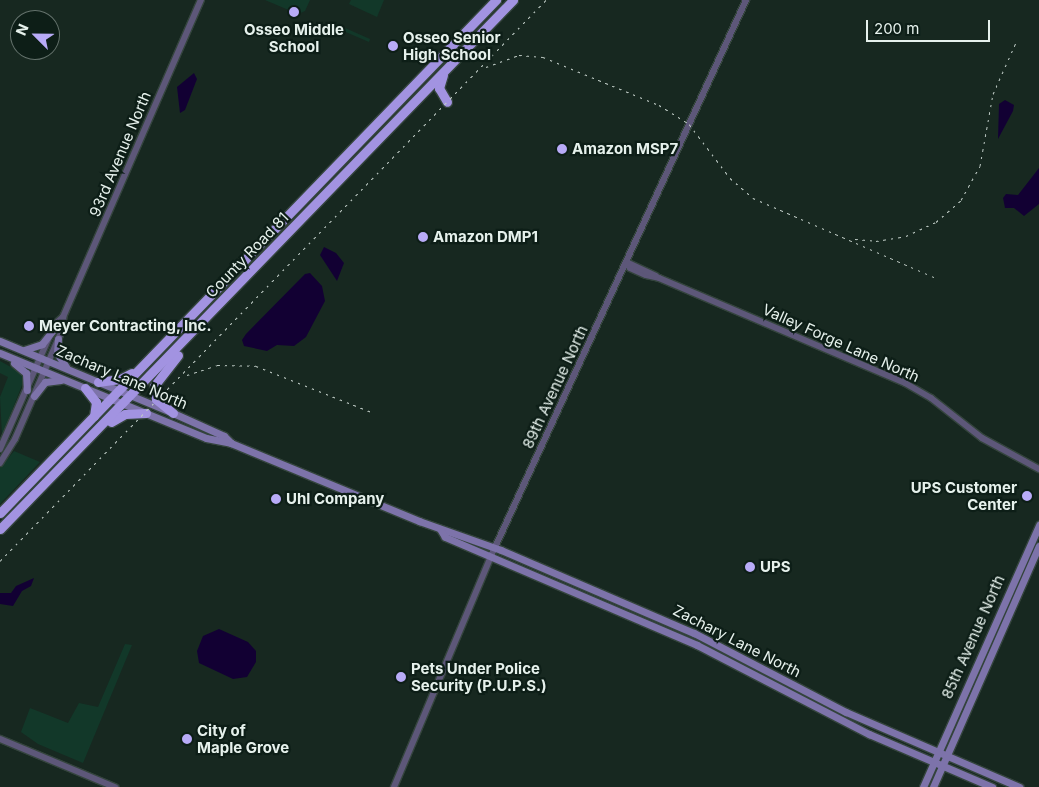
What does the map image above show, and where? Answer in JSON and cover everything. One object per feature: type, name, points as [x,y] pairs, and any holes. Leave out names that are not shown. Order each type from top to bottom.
[{"type":"highway","name":"County Road 81","points":[[0,513],[496,0]]},
{"type":"highway","name":"County Road 81","points":[[2,528],[514,0]]},
{"type":"highway","points":[[429,87],[447,102],[439,88],[446,70]]},
{"type":"highway","points":[[173,413],[156,399],[154,386],[207,317]]},
{"type":"highway","points":[[98,382],[124,378],[166,340]]},
{"type":"highway","points":[[85,388],[96,402],[94,416]]},
{"type":"highway","points":[[82,446],[118,416],[146,414]]},
{"type":"main road","points":[[20,350],[37,348],[53,330]]},
{"type":"main road","points":[[58,339],[58,358],[70,371]]},
{"type":"main road","name":"Zachary Lane North","points":[[0,341],[173,413],[224,436],[231,443]]},
{"type":"main road","name":"Zachary Lane North","points":[[0,355],[218,442],[231,443],[440,529],[447,528],[495,548],[694,633],[855,715],[1019,787]]},
{"type":"main road","points":[[0,355],[25,370],[26,390]]},
{"type":"main road","points":[[34,396],[48,380],[67,381]]},
{"type":"main road","name":"85th Avenue North","points":[[922,787],[1039,525]]},
{"type":"main road","name":"Zachary Lane North","points":[[440,529],[445,537],[698,645],[819,708],[933,762],[992,787]]},
{"type":"main road","name":"85th Avenue North","points":[[933,787],[1039,546]]},
{"type":"main road","points":[[819,708],[844,717],[855,715]]},
{"type":"street","name":"93rd Avenue North","points":[[0,449],[53,330],[63,317],[200,0]]},
{"type":"street","name":"89th Avenue North","points":[[394,787],[491,556],[746,0]]},
{"type":"street","name":"Valley Forge Lane North","points":[[626,262],[659,278],[905,383],[930,398],[982,438],[1039,468]]},
{"type":"street","name":"93rd Avenue North","points":[[0,463],[15,439],[34,396],[64,326],[63,317]]},
{"type":"street","name":"Valley Forge Lane North","points":[[1030,462],[1039,463]]},
{"type":"street","points":[[0,739],[115,787]]},
{"type":"green space","points":[[265,0],[310,0],[305,11],[298,14]]},
{"type":"green space","points":[[351,0],[384,0],[377,17],[349,4]]},
{"type":"green space","points":[[336,24],[370,39],[369,42],[334,27]]},
{"type":"green space","points":[[0,361],[20,372],[24,380],[2,436],[0,397],[8,377],[0,373]]},
{"type":"green space","points":[[14,451],[40,462],[0,504],[0,468]]},
{"type":"green space","points":[[125,644],[132,645],[83,763],[38,744],[21,732],[30,708],[68,723],[79,703],[98,707]]},
{"type":"shaded area","points":[[194,73],[197,79],[185,110],[180,113],[177,87]]},
{"type":"shaded area","points":[[1005,100],[1014,105],[1013,111],[998,139],[999,104]]},
{"type":"shaded area","points":[[1039,168],[1039,204],[1024,216],[1014,208],[1005,208],[1003,198],[1006,194],[1018,195]]},
{"type":"shaded area","points":[[324,247],[336,253],[344,263],[337,281],[320,255]]},
{"type":"shaded area","points":[[310,273],[322,286],[325,301],[306,337],[294,346],[277,345],[267,351],[244,346],[242,340],[246,334],[305,274]]},
{"type":"shaded area","points":[[34,578],[31,586],[22,591],[13,606],[0,604],[0,593],[11,593],[16,586]]},
{"type":"shaded area","points":[[219,629],[248,642],[256,651],[256,662],[247,677],[233,679],[199,663],[197,651],[203,636]]},
{"type":"railway","points":[[0,561],[546,0]]},
{"type":"railway","points":[[855,239],[876,241],[906,236],[936,222],[961,200],[980,166],[993,94],[1017,40]]},
{"type":"railway","points":[[486,67],[519,55],[543,57],[659,105],[689,124],[730,178],[753,198],[938,279]]},
{"type":"railway","points":[[187,375],[217,365],[256,366],[374,413]]},
{"type":"place","name":"Osseo Middle School","points":[[294,12]]},
{"type":"place","name":"Osseo Senior High School","points":[[393,46]]},
{"type":"place","name":"Amazon MSP7","points":[[562,149]]},
{"type":"place","name":"Amazon DMP1","points":[[423,237]]},
{"type":"place","name":"Meyer Contracting, Inc.","points":[[29,326]]},
{"type":"place","name":"UPS Customer Center","points":[[1027,496]]},
{"type":"place","name":"Uhl Company","points":[[276,499]]},
{"type":"place","name":"UPS","points":[[750,567]]},
{"type":"place","name":"Pets Under Police Security (P.U.P.S.)","points":[[401,677]]},
{"type":"place","name":"City of Maple Grove","points":[[187,739]]}]
